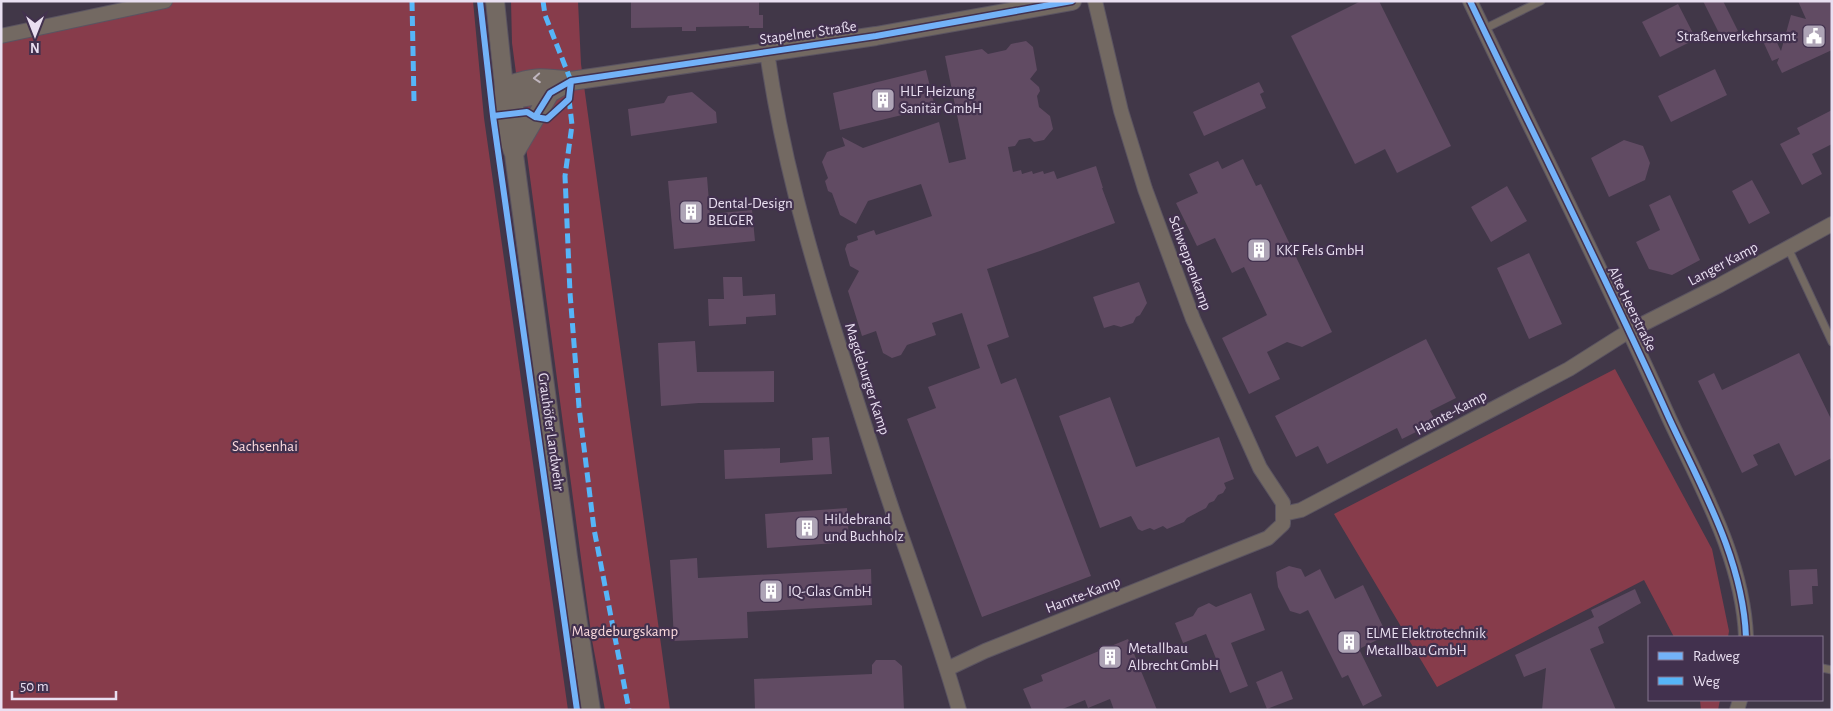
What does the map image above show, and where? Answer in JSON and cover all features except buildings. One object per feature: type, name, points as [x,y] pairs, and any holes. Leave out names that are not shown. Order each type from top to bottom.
[{"type":"street","points":[[1,36],[165,1]]},
{"type":"street","name":"Grauhöfer Landwehr","points":[[495,1],[504,87],[501,104],[502,115],[504,128],[514,154],[568,558],[591,710]]},
{"type":"street","name":"Stapelner Straße","points":[[504,87],[524,79],[547,78],[571,81],[886,34],[1072,1]]},
{"type":"street","name":"Schweppenkamp","points":[[1095,1],[1121,111],[1148,198],[1193,319],[1260,468],[1283,503],[1283,519]]},
{"type":"street","name":"Alte Heerstraße","points":[[1470,1],[1629,331],[1718,526],[1731,558],[1741,594],[1746,636]]},
{"type":"street","name":"Magdeburger Kamp","points":[[767,52],[797,206],[887,495],[947,668],[959,710]]},
{"type":"street","name":"Stapelner Straße","points":[[504,87],[521,98],[550,93],[571,81]]},
{"type":"street","points":[[514,154],[550,93]]},
{"type":"street","name":"Langer Kamp","points":[[1629,331],[1832,224]]},
{"type":"street","name":"Hamte-Kamp","points":[[947,668],[1268,538],[1283,519],[1569,369],[1629,331]]},
{"type":"lane","points":[[1484,29],[1541,1]]},
{"type":"lane","points":[[1788,248],[1832,342]]},
{"type":"green space","name":"Sachsenhai","points":[[174,1],[473,1],[484,118],[568,710],[1,710],[1,37]]},
{"type":"green space","name":"Magdeburgskamp","points":[[511,1],[578,1],[581,64],[670,710],[605,710],[592,640],[512,43]]},
{"type":"green space","points":[[1615,369],[1712,549],[1729,631],[1728,636],[1673,636],[1644,580],[1437,687],[1334,514]]},
{"type":"green space","points":[[1700,701],[1720,701],[1718,710],[1701,710]]},
{"type":"marked path","points":[[412,1],[414,101]]},
{"type":"marked path","points":[[543,1],[545,15],[571,81],[570,85]]},
{"type":"marked path","points":[[569,99],[572,125],[565,176],[570,293],[579,407],[594,529],[629,710]]},
{"type":"cycle path","points":[[480,1],[493,116],[577,710]]},
{"type":"cycle path","points":[[535,117],[550,93],[571,81],[876,36],[1072,1]]},
{"type":"cycle path","points":[[1470,1],[1596,261],[1707,497],[1729,552],[1737,580],[1743,608],[1746,636]]},
{"type":"cycle path","points":[[493,116],[527,112],[535,117],[547,119],[569,99],[571,81]]},
{"type":"place","name":"Straßenverkehrsamt","points":[[1814,36]]},
{"type":"place","name":"HLF Heizung Sanitär GmbH","points":[[883,100]]},
{"type":"place","name":"Dental-Design BELGER","points":[[691,212]]},
{"type":"place","name":"KKF Fels GmbH","points":[[1259,250]]},
{"type":"place","name":"Hildebrand und Buchholz","points":[[807,528]]},
{"type":"place","name":"IQ-Glas GmbH","points":[[771,591]]},
{"type":"place","name":"ELME Elektrotechnik Metallbau GmbH","points":[[1349,642]]},
{"type":"place","name":"Metallbau Albrecht GmbH","points":[[1110,657]]}]
